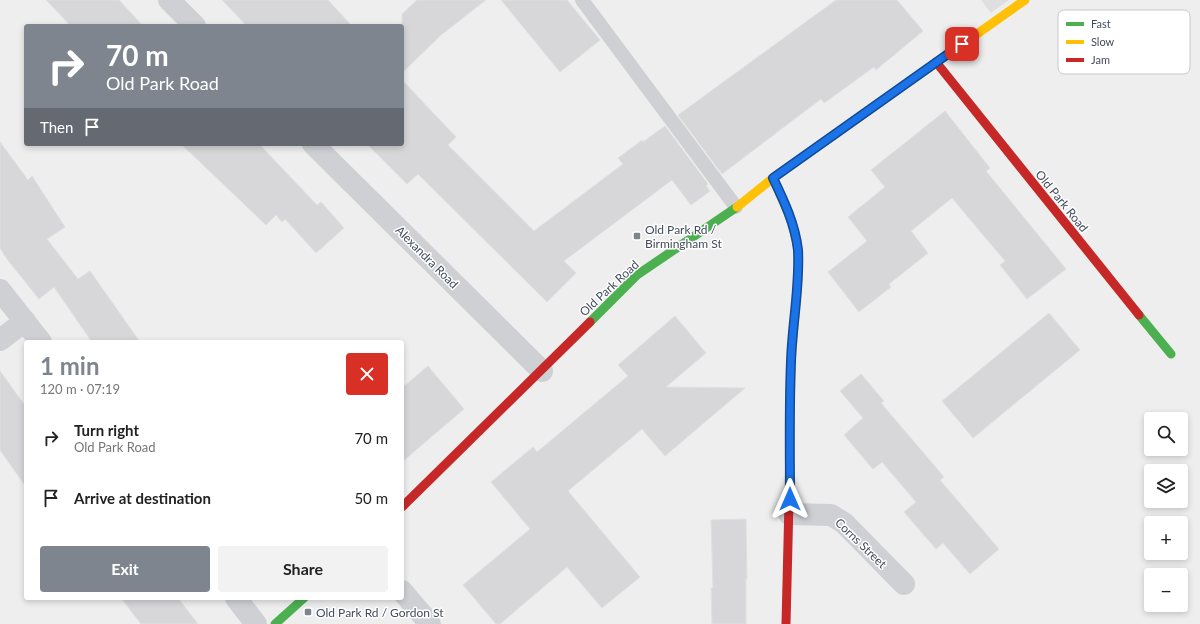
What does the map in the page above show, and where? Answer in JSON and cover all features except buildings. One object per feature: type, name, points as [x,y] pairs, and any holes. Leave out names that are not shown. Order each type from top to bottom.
[{"type":"street","points":[[168,0],[193,24]]},
{"type":"street","name":"Old Park Road","points":[[404,505],[542,371],[637,275],[736,207],[773,178],[1025,0]]},
{"type":"street","name":"Old Park Road","points":[[936,62],[1068,229],[1171,354]]},
{"type":"street","name":"Alexandra Road","points":[[315,146],[542,371]]},
{"type":"street","points":[[773,178],[788,211],[798,249],[798,278],[791,364],[786,624]]},
{"type":"street","points":[[0,290],[38,340]]},
{"type":"street","points":[[0,340],[25,322]]},
{"type":"street","name":"Corns Street","points":[[789,514],[831,515],[844,523],[904,584]]},
{"type":"street","points":[[404,593],[430,624]]},
{"type":"street","points":[[238,600],[256,624]]},
{"type":"street","points":[[275,624],[302,600]]},
{"type":"lane","points":[[582,0],[736,207]]},
{"type":"shaded area","points":[[981,0],[1009,0],[991,13]]},
{"type":"traffic: fast","points":[[590,322],[637,275],[737,207]]},
{"type":"traffic: fast","points":[[1139,315],[1171,354]]},
{"type":"traffic: fast","points":[[275,624],[302,600]]},
{"type":"traffic: slow","points":[[737,207],[773,178],[1025,0]]},
{"type":"traffic: slow","points":[[773,178],[792,222],[798,249],[798,278],[791,364],[789,502]]},
{"type":"traffic: jam","points":[[936,62],[1139,315]]},
{"type":"traffic: jam","points":[[404,505],[590,322]]},
{"type":"traffic: jam","points":[[786,624],[789,502]]},
{"type":"place","name":"Old Park Rd / Birmingham St","points":[[637,236]]},
{"type":"place","name":"Old Park Rd / Gordon St","points":[[308,612]]},
{"type":"route","points":[[790,499],[791,364],[798,278],[798,249],[789,214],[773,178],[962,44]]}]
